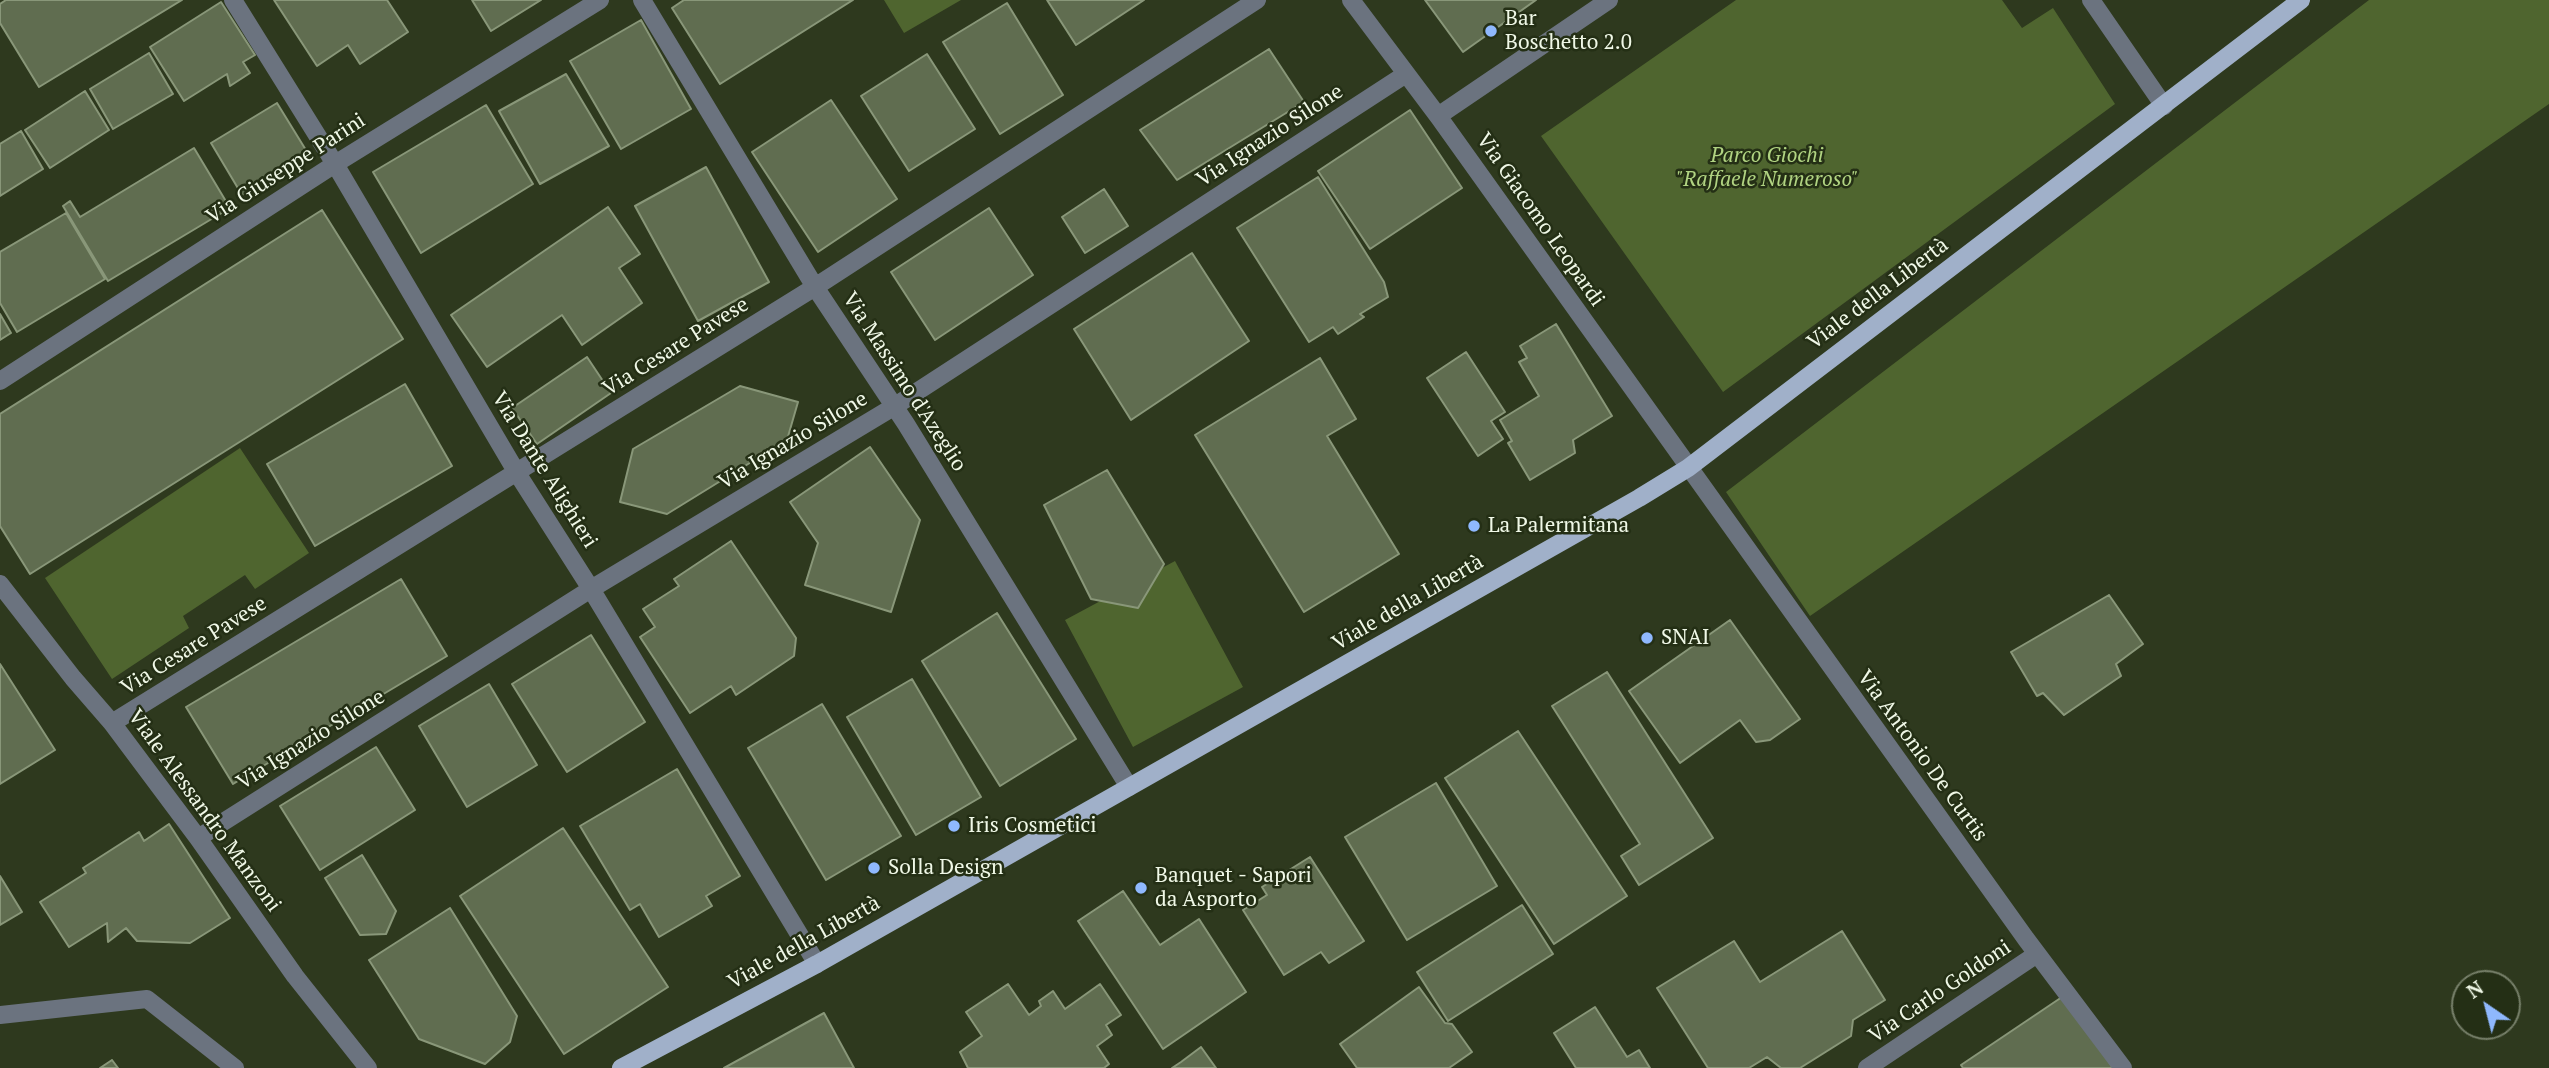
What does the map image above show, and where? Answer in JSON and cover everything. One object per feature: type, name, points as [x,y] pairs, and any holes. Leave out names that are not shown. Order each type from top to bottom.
[{"type":"main road","name":"Viale della Libertà","points":[[621,1068],[817,964],[1688,468],[2301,0]]},
{"type":"street","name":"Via Dante Alighieri","points":[[233,0],[335,164],[517,473],[591,589],[817,964]]},
{"type":"street","name":"Via Giuseppe Parini","points":[[0,380],[335,164],[600,0]]},
{"type":"street","name":"Via Massimo d'Azeglio","points":[[642,0],[816,287],[895,406],[1129,787]]},
{"type":"street","name":"Via Cesare Pavese","points":[[112,723],[816,287],[1257,0]]},
{"type":"street","name":"Via Giacomo Leopardi","points":[[1351,0],[1438,116],[1688,468]]},
{"type":"street","points":[[1438,116],[1609,0]]},
{"type":"street","points":[[2091,0],[2164,106]]},
{"type":"street","name":"Via Ignazio Silone","points":[[198,838],[591,589],[895,406],[1406,74]]},
{"type":"street","name":"Via Antonio De Curtis","points":[[1688,468],[2037,954],[2123,1068]]},
{"type":"street","name":"Viale Alessandro Manzoni","points":[[0,584],[73,678],[112,723],[296,976],[368,1068]]},
{"type":"street","name":"Via Carlo Goldoni","points":[[1867,1068],[2037,954]]},
{"type":"street","points":[[0,1015],[147,999],[235,1068]]},
{"type":"green space","points":[[884,0],[961,0],[904,33]]},
{"type":"green space","name":"Parco Giochi \"Raffaele Numeroso\"","points":[[1736,0],[2002,0],[2022,28],[2053,8],[2115,104],[1723,392],[1541,136]]},
{"type":"green space","points":[[2369,0],[2549,0],[2549,104],[1810,616],[1726,492]]},
{"type":"green space","points":[[240,448],[309,553],[255,589],[245,575],[183,616],[189,628],[112,679],[45,578]]},
{"type":"green space","points":[[1175,561],[1243,687],[1133,747],[1065,620]]},
{"type":"building","points":[[6,0],[182,0],[39,87],[0,23],[0,4]]},
{"type":"building","points":[[274,0],[387,0],[408,32],[360,64],[348,45],[317,66]]},
{"type":"building","points":[[472,0],[541,0],[491,31]]},
{"type":"building","points":[[684,0],[853,0],[720,84],[672,8]]},
{"type":"building","points":[[1047,0],[1144,0],[1076,45]]},
{"type":"building","points":[[1425,0],[1536,0],[1463,52]]},
{"type":"building","points":[[221,2],[255,55],[243,62],[250,73],[230,86],[227,74],[184,101],[150,47]]},
{"type":"building","points":[[1007,3],[1063,95],[1000,134],[943,42]]},
{"type":"building","points":[[641,20],[691,109],[621,149],[570,61]]},
{"type":"building","points":[[1269,49],[1304,102],[1177,180],[1140,130]]},
{"type":"building","points":[[149,53],[173,94],[113,129],[90,89]]},
{"type":"building","points":[[927,54],[975,129],[909,171],[861,96]]},
{"type":"building","points":[[566,74],[609,146],[540,184],[499,111]]},
{"type":"building","points":[[85,91],[109,130],[50,168],[25,130]]},
{"type":"building","points":[[831,100],[897,199],[818,252],[752,152]]},
{"type":"building","points":[[277,103],[309,155],[242,195],[211,143]]},
{"type":"building","points":[[486,105],[533,184],[421,253],[373,172]]},
{"type":"building","points":[[1410,110],[1462,188],[1370,249],[1318,171]]},
{"type":"building","points":[[21,131],[43,169],[0,196],[0,144]]},
{"type":"building","points":[[194,148],[230,208],[108,281],[63,206],[70,201],[80,217]]},
{"type":"building","points":[[706,167],[769,282],[698,321],[635,206]]},
{"type":"building","points":[[1318,177],[1384,282],[1388,297],[1360,314],[1364,317],[1338,334],[1333,327],[1309,342],[1237,228]]},
{"type":"building","points":[[1104,189],[1128,226],[1085,253],[1062,217]]},
{"type":"building","points":[[608,207],[640,254],[619,268],[642,303],[582,345],[562,315],[487,367],[451,315]]},
{"type":"building","points":[[989,208],[1033,275],[935,340],[891,272]]},
{"type":"building","points":[[322,210],[403,339],[30,574],[0,526],[0,414]]},
{"type":"building","points":[[66,213],[105,279],[17,332],[0,303],[0,252]]},
{"type":"building","points":[[1192,253],[1249,341],[1131,420],[1074,329]]},
{"type":"building","points":[[0,314],[11,333],[0,340]]},
{"type":"building","points":[[1556,324],[1612,416],[1573,440],[1575,453],[1530,480],[1508,443],[1512,441],[1500,420],[1539,396],[1519,362],[1527,358],[1520,346]]},
{"type":"building","points":[[1466,352],[1505,412],[1491,421],[1503,439],[1478,456],[1427,378]]},
{"type":"building","points":[[587,357],[611,393],[537,444],[512,408]]},
{"type":"building","points":[[1320,358],[1356,419],[1327,436],[1399,554],[1304,612],[1195,435]]},
{"type":"building","points":[[405,384],[452,466],[315,546],[267,464]]},
{"type":"building","points":[[740,386],[798,402],[787,440],[667,514],[620,502],[633,449]]},
{"type":"building","points":[[870,447],[920,520],[891,612],[805,585],[818,543],[790,502]]},
{"type":"building","points":[[1107,470],[1164,564],[1138,608],[1091,599],[1044,505]]},
{"type":"building","points":[[731,541],[796,638],[794,656],[736,695],[731,686],[690,713],[640,637],[655,627],[643,609],[679,586],[674,579]]},
{"type":"building","points":[[401,579],[447,656],[233,784],[186,707]]},
{"type":"building","points":[[2109,595],[2143,644],[2116,664],[2121,676],[2064,715],[2043,693],[2037,696],[2011,652]]},
{"type":"building","points":[[997,613],[1076,739],[1000,786],[922,661]]},
{"type":"building","points":[[1730,620],[1800,719],[1770,740],[1756,742],[1740,720],[1680,763],[1629,691]]},
{"type":"building","points":[[591,635],[645,722],[567,772],[512,684]]},
{"type":"building","points":[[0,664],[55,750],[0,784]]},
{"type":"building","points":[[1607,672],[1713,838],[1639,885],[1621,856],[1640,844],[1552,706]]},
{"type":"building","points":[[912,679],[981,797],[916,835],[847,717]]},
{"type":"building","points":[[489,684],[537,765],[467,807],[419,726]]},
{"type":"building","points":[[822,704],[901,836],[826,880],[748,748]]},
{"type":"building","points":[[1518,731],[1627,896],[1554,944],[1445,778]]},
{"type":"building","points":[[376,747],[415,810],[320,870],[280,806]]},
{"type":"building","points":[[677,769],[740,876],[706,896],[712,906],[659,937],[640,904],[630,910],[580,826]]},
{"type":"building","points":[[1436,783],[1497,886],[1407,940],[1345,837]]},
{"type":"building","points":[[169,824],[230,918],[190,943],[137,941],[126,928],[108,942],[107,923],[69,947],[40,902],[86,873],[83,868],[139,832],[144,841]]},
{"type":"building","points":[[563,828],[668,987],[564,1054],[460,896]]},
{"type":"building","points":[[362,855],[396,911],[386,934],[360,935],[325,878]]},
{"type":"building","points":[[1310,857],[1364,941],[1329,963],[1321,952],[1284,975],[1243,910],[1267,895],[1262,887]]},
{"type":"building","points":[[0,876],[22,912],[0,925]]},
{"type":"building","points":[[1123,891],[1160,945],[1199,919],[1246,992],[1163,1049],[1078,921]]},
{"type":"building","points":[[1522,905],[1553,954],[1448,1021],[1417,972]]},
{"type":"building","points":[[450,908],[517,1016],[510,1042],[485,1064],[419,1039],[369,960]]},
{"type":"building","points":[[1842,931],[1885,1000],[1853,1020],[1851,1036],[1800,1068],[1781,1068],[1767,1057],[1749,1068],[1708,1068],[1657,988],[1734,941],[1760,982]]},
{"type":"building","points":[[1008,984],[1029,1015],[1041,1006],[1039,1001],[1053,991],[1065,1009],[1100,984],[1121,1015],[1106,1025],[1112,1035],[1097,1046],[1109,1064],[1104,1068],[968,1068],[960,1052],[982,1036],[966,1012]]},
{"type":"building","points":[[1419,987],[1445,1023],[1452,1024],[1472,1052],[1449,1068],[1357,1068],[1340,1044]]},
{"type":"building","points":[[2065,995],[2113,1068],[1963,1068],[1961,1065]]},
{"type":"building","points":[[1595,1007],[1627,1057],[1639,1050],[1650,1068],[1576,1068],[1554,1033]]},
{"type":"building","points":[[824,1013],[854,1068],[724,1068]]},
{"type":"building","points":[[1201,1047],[1216,1068],[1172,1068],[1181,1062]]},
{"type":"building","points":[[112,1060],[118,1068],[100,1068]]},
{"type":"place","name":"Bar Boschetto 2.0","points":[[1491,31]]},
{"type":"place","name":"La Palermitana","points":[[1474,526]]},
{"type":"place","name":"SNAI","points":[[1647,638]]},
{"type":"place","name":"Iris Cosmetici","points":[[954,826]]},
{"type":"place","name":"Solla Design","points":[[874,868]]},
{"type":"place","name":"Banquet - Sapori da Asporto","points":[[1141,888]]}]
